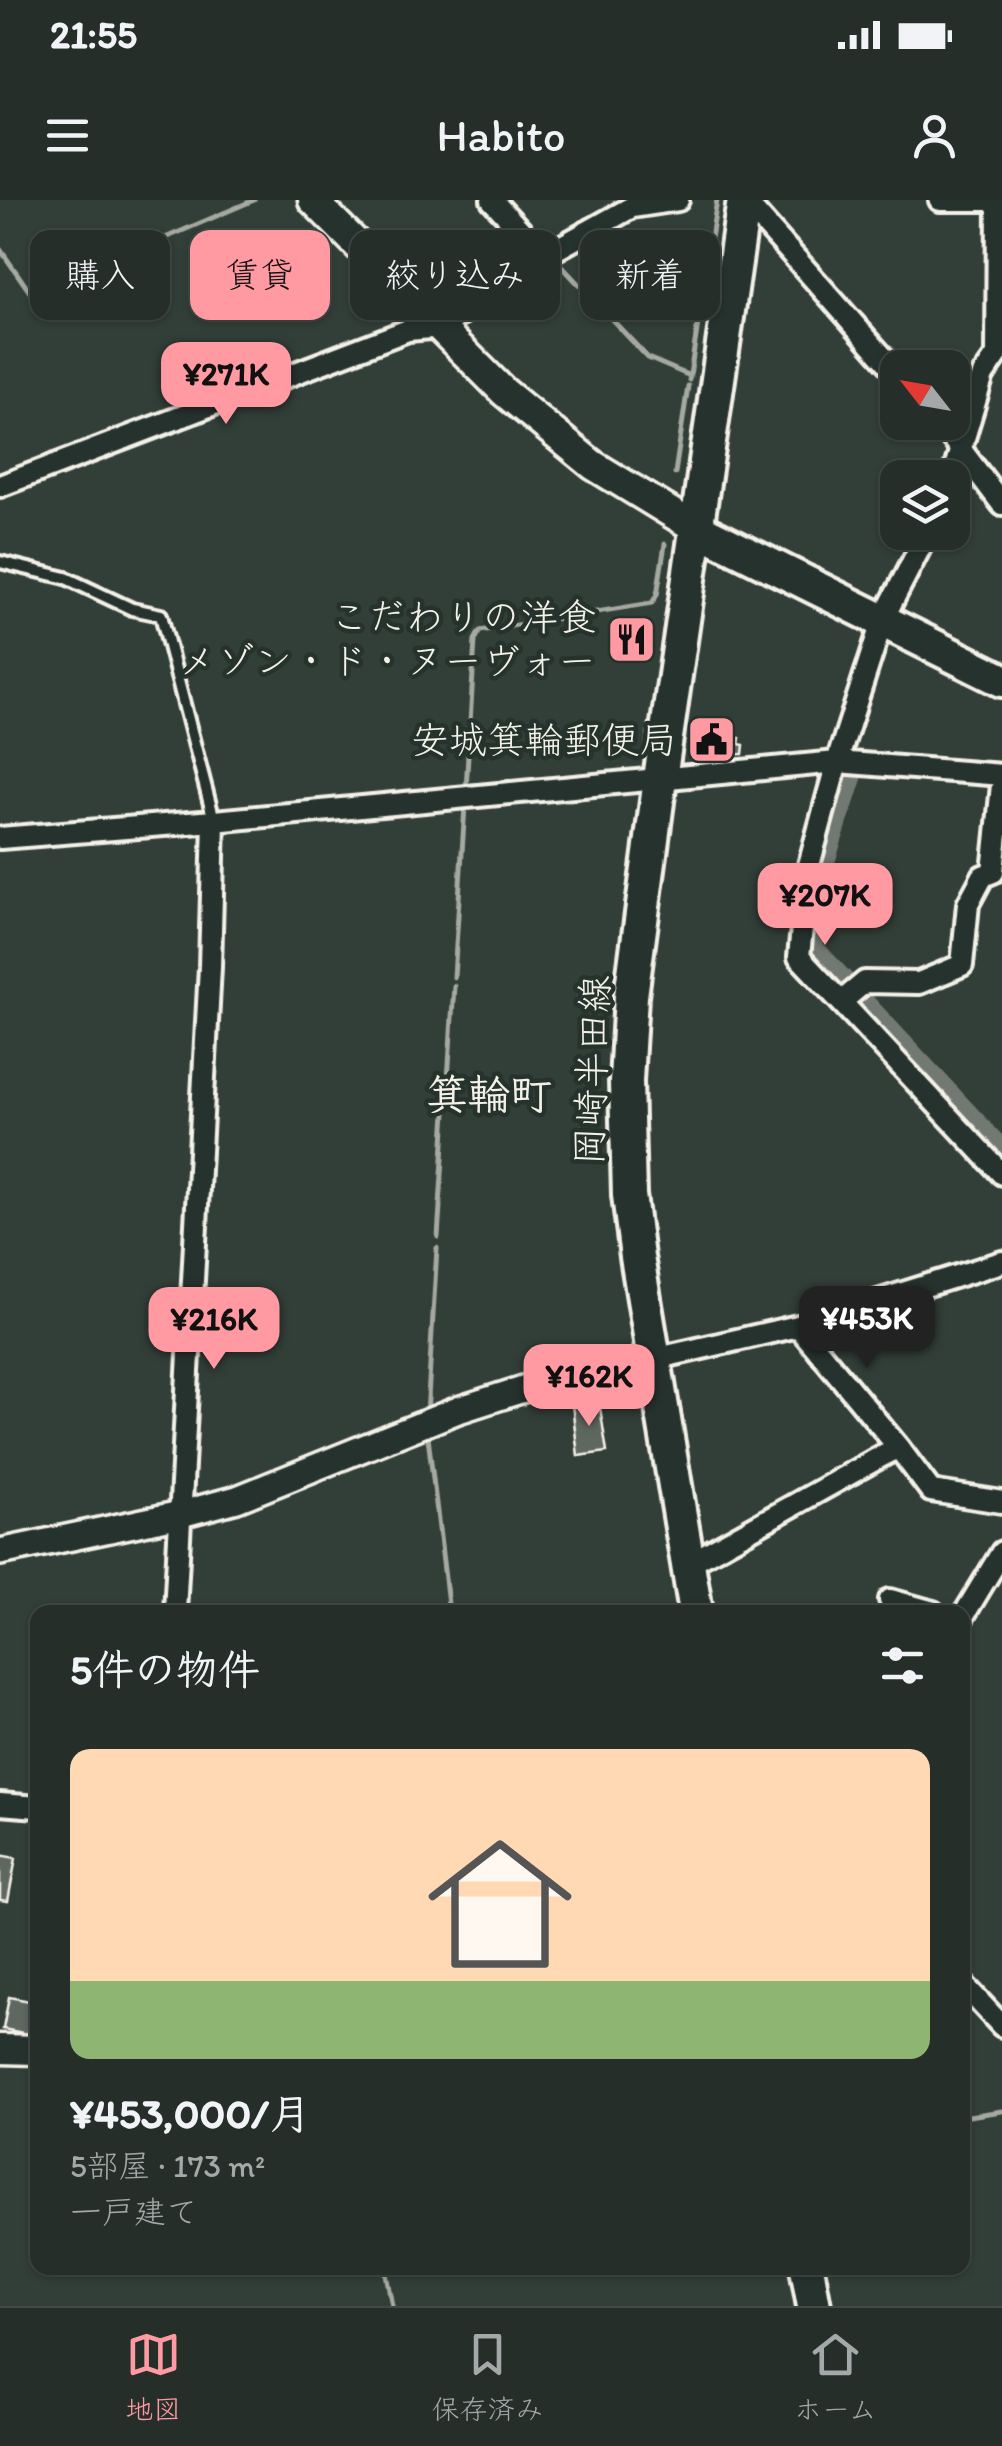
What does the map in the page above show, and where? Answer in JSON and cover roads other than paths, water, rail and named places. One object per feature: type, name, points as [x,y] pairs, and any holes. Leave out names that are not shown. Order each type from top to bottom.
[{"type":"main road","points":[[313,200],[504,392],[593,464],[696,528],[1002,680]]},
{"type":"main road","name":"岡崎半田線","points":[[695,1605],[629,1195],[626,1082],[630,996],[743,200]]},
{"type":"main road","points":[[0,2049],[30,2050]]},
{"type":"main road","points":[[808,2275],[814,2306]]},
{"type":"street","points":[[492,200],[520,230]]},
{"type":"street","points":[[560,247],[632,207],[678,200]]},
{"type":"street","points":[[743,200],[760,200]]},
{"type":"street","points":[[743,200],[880,354]]},
{"type":"street","points":[[940,200],[999,200],[998,355],[982,375],[958,460]]},
{"type":"street","points":[[0,486],[408,330],[442,327],[452,320]]},
{"type":"street","points":[[954,440],[1001,500]]},
{"type":"street","points":[[919,550],[883,619],[837,762],[808,869],[799,956],[1002,1174]]},
{"type":"street","points":[[0,838],[837,762],[1002,775]]},
{"type":"street","points":[[841,1002],[864,982],[919,983],[962,965],[968,904],[983,876],[993,872],[1002,785]]},
{"type":"street","points":[[176,1605],[209,985],[214,821]]},
{"type":"street","points":[[0,1552],[237,1499],[458,1410],[539,1384],[798,1326],[1002,1262]]},
{"type":"street","points":[[798,1326],[931,1491],[1002,1502]]},
{"type":"street","points":[[688,1564],[898,1447]]},
{"type":"street","points":[[970,1605],[1002,1552]]},
{"type":"street","points":[[890,1600],[908,1605]]},
{"type":"street","points":[[0,1804],[30,1807]]},
{"type":"street","points":[[970,1992],[1002,2026]]},
{"type":"lane","points":[[0,562],[66,578],[132,609],[161,615],[214,821]]},
{"type":"waterway","points":[[0,249],[32,295],[254,200]]},
{"type":"waterway","points":[[690,375],[717,200]]},
{"type":"waterway","points":[[560,264],[648,358],[690,376],[689,380]]},
{"type":"waterway","points":[[675,473],[688,386]]},
{"type":"waterway","points":[[466,789],[475,640],[480,631],[652,603],[657,595],[665,544]]},
{"type":"waterway","points":[[848,774],[817,870],[808,949],[1002,1157]]},
{"type":"waterway","points":[[454,977],[465,806]]},
{"type":"waterway","points":[[438,1237],[454,986]]},
{"type":"waterway","points":[[427,1415],[437,1248]]},
{"type":"waterway","points":[[428,1437],[448,1605]]},
{"type":"waterway","points":[[970,2116],[1002,2111]]},
{"type":"waterway","points":[[386,2275],[392,2306]]},
{"type":"place","name":"こだわりの洋食 メゾン・ド・ヌーヴォー","points":[[631,639]]},
{"type":"place","name":"安城箕輪郵便局","points":[[712,740]]},
{"type":"district","name":"箕輪町","points":[[489,1094]]}]
